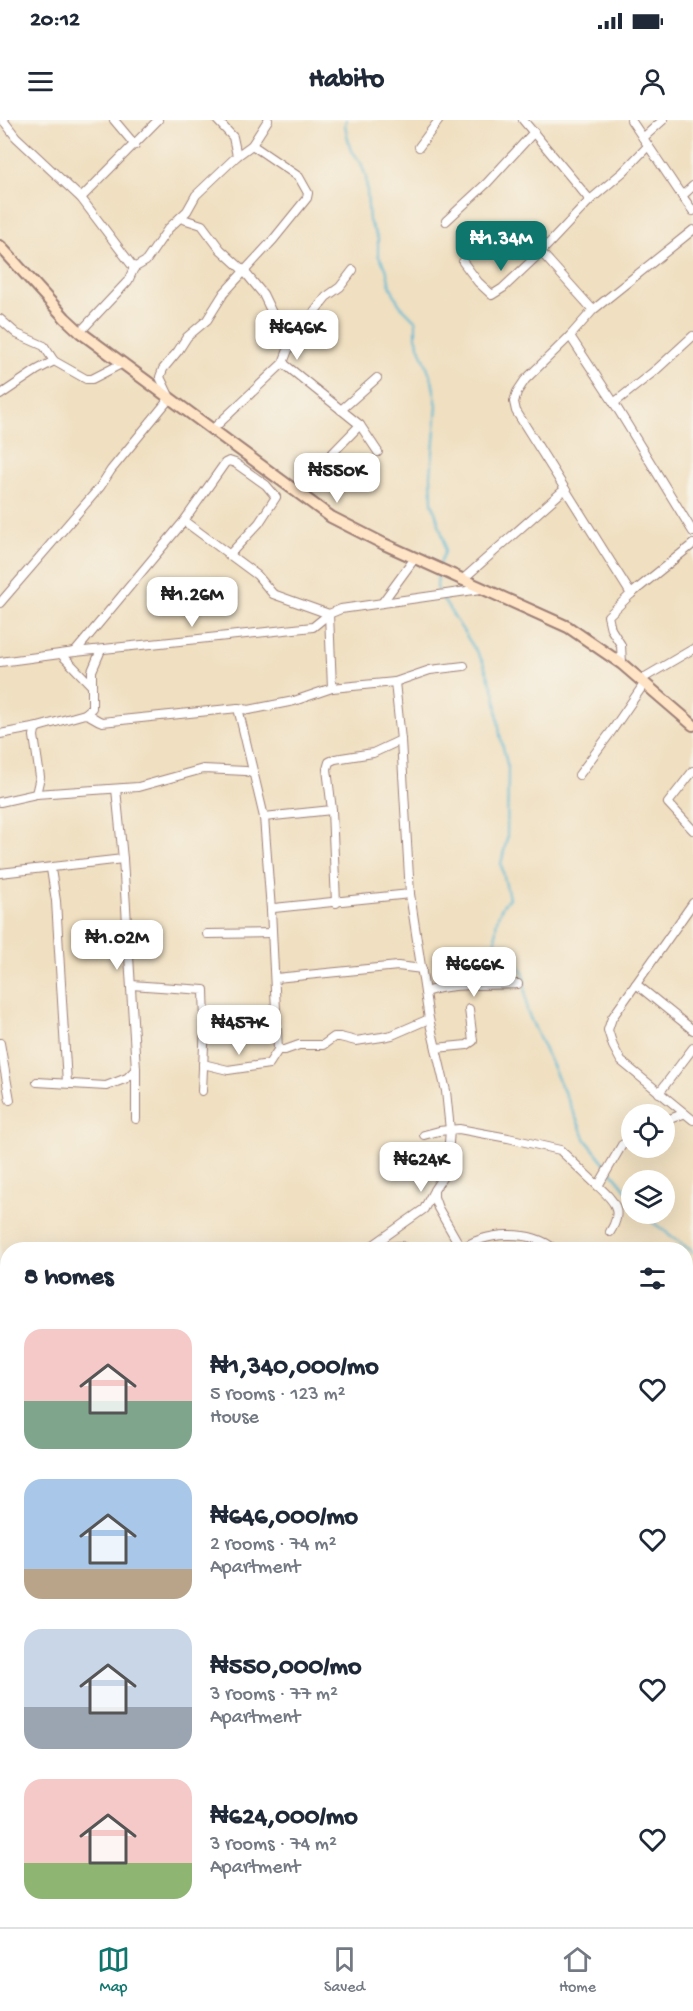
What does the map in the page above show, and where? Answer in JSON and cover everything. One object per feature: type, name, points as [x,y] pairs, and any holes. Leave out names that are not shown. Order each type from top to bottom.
[{"type":"main road","points":[[0,246],[80,332],[332,517],[462,580],[568,627],[622,664],[693,725]]},
{"type":"street","points":[[114,120],[135,145]]},
{"type":"street","points":[[81,198],[158,120]]},
{"type":"street","points":[[217,120],[233,138],[237,156]]},
{"type":"street","points":[[80,332],[128,281],[135,268],[146,261],[196,195],[252,145],[268,120]]},
{"type":"street","points":[[418,147],[439,120]]},
{"type":"street","points":[[523,120],[590,200]]},
{"type":"street","points":[[631,120],[693,212]]},
{"type":"street","points":[[643,138],[663,120]]},
{"type":"street","points":[[2,121],[81,198],[135,268]]},
{"type":"street","points":[[446,221],[488,183],[534,132]]},
{"type":"street","points":[[0,603],[100,487],[111,470],[170,398],[160,377],[163,369],[187,337],[207,320],[224,293],[304,203],[308,193],[300,177],[252,145]]},
{"type":"street","points":[[463,262],[478,282],[492,295],[503,288],[541,252],[590,200],[623,172],[648,146]]},
{"type":"street","points":[[682,196],[693,186]]},
{"type":"street","points":[[180,218],[202,225],[220,249],[244,271],[263,294],[274,317],[291,342]]},
{"type":"street","points":[[631,594],[516,411],[514,402],[525,380],[593,310],[693,230]]},
{"type":"street","points":[[541,252],[593,310]]},
{"type":"street","points":[[213,429],[284,363],[291,342],[326,297],[340,287],[353,270]]},
{"type":"street","points":[[0,319],[17,334],[44,346],[54,362],[87,380],[123,363]]},
{"type":"street","points":[[570,336],[693,532]]},
{"type":"street","points":[[614,403],[657,369],[693,336]]},
{"type":"street","points":[[0,395],[37,370],[54,362]]},
{"type":"street","points":[[284,363],[360,424],[378,452]]},
{"type":"street","points":[[341,410],[377,378]]},
{"type":"street","points":[[299,494],[321,465],[360,424]]},
{"type":"street","points":[[75,652],[184,521],[225,463],[229,461],[235,462],[266,485],[276,497],[274,503],[229,555]]},
{"type":"street","points":[[266,485],[274,475]]},
{"type":"street","points":[[462,580],[565,489]]},
{"type":"street","points":[[184,521],[257,575],[273,594],[329,614]]},
{"type":"street","points":[[622,664],[623,650],[611,629],[608,616],[631,594],[693,544]]},
{"type":"street","points":[[382,603],[415,558]]},
{"type":"street","points":[[0,662],[313,627],[329,614],[341,609],[482,589]]},
{"type":"street","points":[[329,614],[332,688]]},
{"type":"street","points":[[579,775],[611,732],[642,682],[693,649]]},
{"type":"street","points":[[101,650],[92,671],[89,712],[96,720],[102,722],[238,708],[249,710],[294,701],[332,688],[395,682],[430,670],[464,666]]},
{"type":"street","points":[[60,654],[92,686]]},
{"type":"street","points":[[377,1242],[424,1209],[447,1167],[450,1130],[446,1091],[429,1018],[410,894],[401,740],[395,682]]},
{"type":"street","points":[[203,1064],[228,1070],[269,1064],[278,1050],[276,978],[264,818],[238,708]]},
{"type":"street","points":[[0,734],[38,727],[89,712]]},
{"type":"street","points":[[36,794],[40,770],[34,735],[38,727]]},
{"type":"street","points":[[336,903],[332,810],[327,769],[329,762],[373,753],[401,740]]},
{"type":"street","points":[[0,802],[36,794],[116,789],[152,784],[203,769],[246,771],[254,774]]},
{"type":"street","points":[[693,771],[668,803],[693,830]]},
{"type":"street","points":[[116,789],[131,985],[136,1068],[136,1119]]},
{"type":"street","points":[[264,818],[332,810]]},
{"type":"street","points":[[0,873],[123,859]]},
{"type":"street","points":[[51,868],[56,901],[67,1083]]},
{"type":"street","points":[[271,910],[410,894]]},
{"type":"street","points":[[693,903],[612,1018],[608,1030],[621,1061],[693,1120]]},
{"type":"street","points":[[207,934],[272,933]]},
{"type":"street","points":[[276,978],[398,966],[422,969]]},
{"type":"street","points":[[425,992],[436,988],[518,984]]},
{"type":"street","points":[[636,984],[693,1030]]},
{"type":"street","points":[[131,985],[204,990],[202,1091]]},
{"type":"street","points":[[436,1048],[467,1045],[473,1041],[469,1009]]},
{"type":"street","points":[[278,1050],[300,1045],[322,1045],[340,1036],[356,1041],[392,1035],[429,1018]]},
{"type":"street","points":[[0,1043],[10,1100]]},
{"type":"street","points":[[659,1093],[693,1048]]},
{"type":"street","points":[[37,1082],[106,1086],[127,1078],[136,1068]]},
{"type":"street","points":[[675,1117],[683,1114]]},
{"type":"street","points":[[424,1135],[450,1130],[478,1132],[560,1150],[614,1201],[617,1215],[610,1232]]},
{"type":"street","points":[[598,1186],[621,1147]]},
{"type":"street","points":[[434,1190],[438,1208],[457,1242]]},
{"type":"street","points":[[474,1242],[498,1235],[532,1237],[546,1242]]},
{"type":"waterway","points":[[346,120],[350,148],[361,163],[366,177],[369,221],[378,239],[378,255],[386,268],[390,285],[399,304],[416,321],[416,337],[432,380],[437,406],[431,475],[432,502],[444,540],[445,552],[439,565]]},
{"type":"waterway","points":[[438,573],[437,588],[483,662],[495,694],[500,735],[508,768],[507,838],[501,864],[509,898],[501,909],[497,921],[496,947],[512,957],[524,974],[527,1011],[586,1140],[621,1183]]},
{"type":"waterway","points":[[655,1224],[679,1242]]}]
